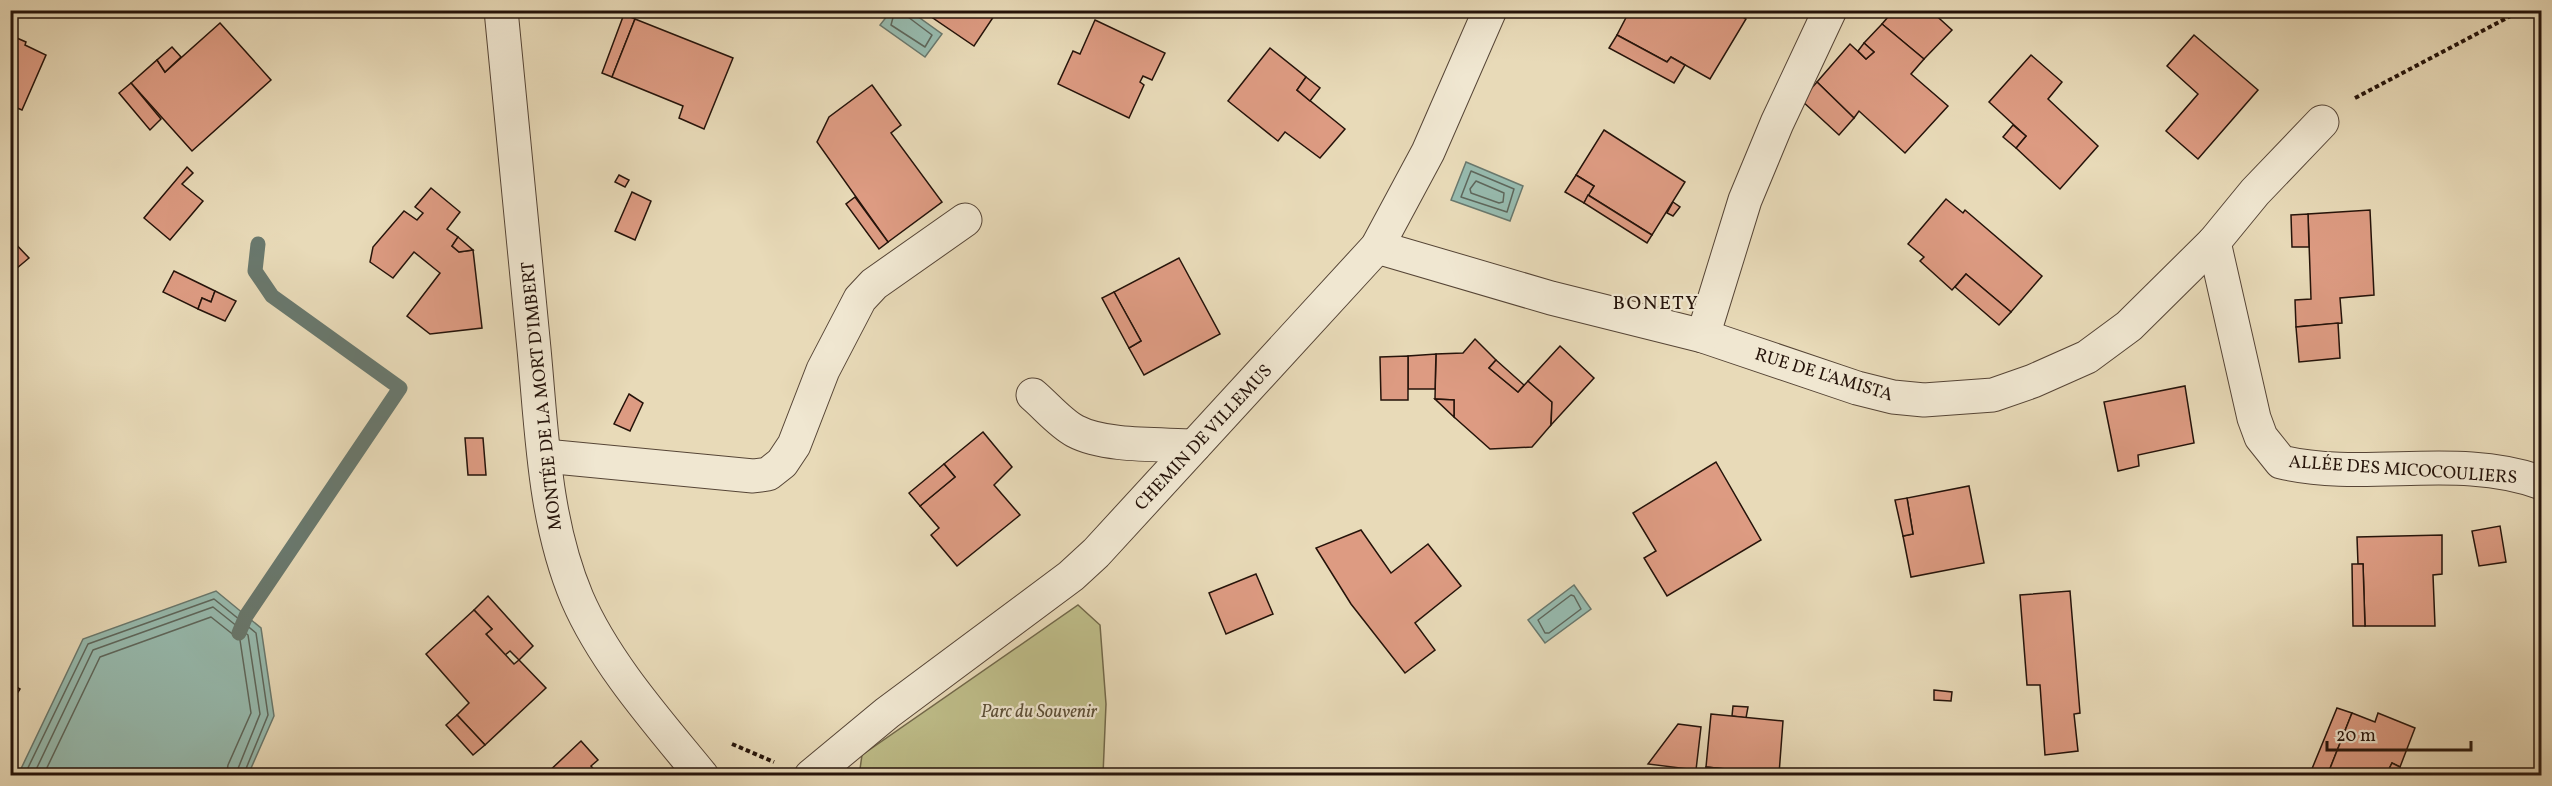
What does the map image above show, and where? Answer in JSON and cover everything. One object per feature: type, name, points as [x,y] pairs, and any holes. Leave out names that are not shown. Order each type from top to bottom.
[{"type":"street","name":"MONTÉE DE LA MORT D'IMBERT","points":[[501,10],[545,456],[553,520],[561,556],[594,631],[634,692],[702,776]]},
{"type":"street","name":"CHEMIN DE VILLEMUS","points":[[811,776],[887,712],[1071,576],[1096,553],[1377,247],[1428,152],[1490,10]]},
{"type":"street","points":[[1703,336],[1745,200],[1777,123],[1830,10]]},
{"type":"street","name":"RUE DE L'AMISTA","points":[[1377,247],[1551,298],[1703,336],[1857,388],[1893,397],[1924,400],[1993,395],[2033,381],[2086,357],[2129,326],[2214,242],[2255,192],[2322,122]]},
{"type":"street","points":[[545,456],[753,476],[768,474],[782,463],[794,445],[824,370],[860,300],[874,284],[965,220]]},
{"type":"street","name":"ALLÉE DES MICOCOULIERS","points":[[2214,242],[2254,418],[2261,437],[2281,462],[2321,467],[2510,473],[2541,483]]},
{"type":"street","points":[[1033,394],[1073,430],[1084,435],[1108,441],[1194,446]]},
{"type":"path","points":[[2322,122],[2349,101],[2522,10]]},
{"type":"green space","name":"Parc du Souvenir","points":[[1078,605],[1100,625],[1106,704],[1103,775],[859,776],[862,755]]},
{"type":"water","points":[[891,11],[910,11],[942,34],[925,57],[880,25]]},
{"type":"water","points":[[1466,162],[1523,186],[1510,221],[1451,200]]},
{"type":"water","points":[[1574,585],[1591,609],[1545,643],[1528,620]]},
{"type":"water","points":[[216,591],[261,628],[274,716],[248,775],[18,775],[83,639]]},
{"type":"building","points":[[934,10],[998,10],[974,46],[930,16]]},
{"type":"building","points":[[1630,10],[1732,10],[1746,19],[1710,79],[1671,57],[1667,62],[1617,35]]},
{"type":"building","points":[[1894,10],[1930,10],[1952,30],[1924,59],[1882,24]]},
{"type":"building","points":[[624,14],[635,19],[612,77],[602,73]]},
{"type":"building","points":[[635,19],[733,58],[704,129],[679,118],[683,106],[612,77]]},
{"type":"building","points":[[1095,20],[1165,53],[1152,80],[1143,76],[1140,82],[1144,85],[1129,118],[1058,84],[1073,51],[1080,54]]},
{"type":"building","points":[[220,23],[271,80],[192,151],[131,83],[157,60],[165,72]]},
{"type":"building","points":[[1882,24],[1924,59],[1911,74],[1948,106],[1905,153],[1859,111],[1854,118],[1817,82],[1850,44],[1866,59],[1874,52],[1864,43]]},
{"type":"building","points":[[10,35],[46,55],[22,110],[10,105]]},
{"type":"building","points":[[1617,35],[1667,62],[1671,57],[1685,65],[1674,83],[1609,48]]},
{"type":"building","points":[[2194,35],[2258,90],[2198,159],[2166,131],[2198,94],[2167,66]]},
{"type":"building","points":[[1864,43],[1874,52],[1866,59],[1858,51]]},
{"type":"building","points":[[172,47],[181,57],[165,72],[157,60]]},
{"type":"building","points":[[1270,48],[1306,77],[1297,90],[1345,129],[1320,158],[1285,132],[1278,141],[1228,101]]},
{"type":"building","points":[[2031,55],[2062,82],[2048,99],[2098,146],[2060,189],[2016,148],[2026,136],[1989,102]]},
{"type":"building","points":[[1306,77],[1320,88],[1310,101],[1297,90]]},
{"type":"building","points":[[1817,82],[1854,118],[1839,135],[1801,100]]},
{"type":"building","points":[[131,83],[161,119],[150,130],[119,93]]},
{"type":"building","points":[[872,85],[901,125],[891,133],[942,202],[888,242],[817,142],[829,117]]},
{"type":"building","points":[[2013,125],[2026,136],[2016,148],[2003,137]]},
{"type":"building","points":[[1604,130],[1685,182],[1652,235],[1588,195],[1594,186],[1576,175]]},
{"type":"building","points":[[187,167],[193,173],[182,184],[203,201],[170,240],[144,218]]},
{"type":"building","points":[[619,175],[629,180],[625,187],[615,182]]},
{"type":"building","points":[[1576,175],[1594,186],[1584,203],[1565,192]]},
{"type":"building","points":[[431,188],[460,212],[447,229],[458,237],[452,246],[459,252],[473,250],[482,328],[430,334],[407,316],[440,273],[414,252],[393,278],[370,262],[373,247],[404,211],[417,220],[423,213],[415,207]]},
{"type":"building","points":[[632,192],[651,201],[635,240],[615,231]]},
{"type":"building","points":[[1588,195],[1652,235],[1647,243],[1584,203]]},
{"type":"building","points":[[855,197],[888,242],[879,249],[846,204]]},
{"type":"building","points":[[1946,199],[1963,213],[1965,210],[2042,276],[2011,312],[1966,274],[1952,290],[1920,261],[1924,257],[1908,244]]},
{"type":"building","points":[[1673,202],[1680,207],[1673,216],[1667,213]]},
{"type":"building","points":[[2370,210],[2374,295],[2340,298],[2342,323],[2296,327],[2295,300],[2311,299],[2308,214]]},
{"type":"building","points":[[2308,214],[2309,247],[2292,247],[2291,215]]},
{"type":"building","points":[[458,237],[473,250],[459,252],[452,246]]},
{"type":"building","points":[[10,238],[29,258],[10,274]]},
{"type":"building","points":[[1179,258],[1220,334],[1144,375],[1129,348],[1141,341],[1114,292]]},
{"type":"building","points":[[174,271],[215,291],[211,302],[202,298],[198,309],[163,292]]},
{"type":"building","points":[[1966,274],[2011,312],[1999,325],[1955,287]]},
{"type":"building","points":[[215,291],[236,301],[225,321],[198,309],[202,298],[211,302]]},
{"type":"building","points":[[1114,292],[1141,341],[1129,348],[1102,298]]},
{"type":"building","points":[[2338,323],[2340,358],[2299,362],[2296,327]]},
{"type":"building","points":[[1475,339],[1496,360],[1489,368],[1518,392],[1528,381],[1552,402],[1551,425],[1532,447],[1490,449],[1454,417],[1454,400],[1435,399],[1436,354],[1463,353]]},
{"type":"building","points":[[1560,346],[1594,378],[1551,425],[1552,402],[1528,381]]},
{"type":"building","points":[[1436,354],[1435,389],[1408,389],[1408,356]]},
{"type":"building","points":[[1408,356],[1408,400],[1381,400],[1380,357]]},
{"type":"building","points":[[1496,360],[1524,385],[1518,392],[1489,368]]},
{"type":"building","points":[[2185,386],[2194,443],[2138,455],[2139,466],[2118,471],[2104,402]]},
{"type":"building","points":[[629,394],[643,403],[630,431],[614,424]]},
{"type":"building","points":[[1435,399],[1454,400],[1454,417]]},
{"type":"building","points":[[983,432],[1012,467],[994,485],[1020,515],[957,566],[931,535],[939,528],[920,506],[955,477],[944,464]]},
{"type":"building","points":[[465,438],[483,438],[486,475],[468,475]]},
{"type":"building","points":[[1716,462],[1761,540],[1667,596],[1644,558],[1656,551],[1633,513]]},
{"type":"building","points":[[944,464],[955,477],[920,506],[909,493]]},
{"type":"building","points":[[1969,486],[1984,563],[1911,577],[1903,536],[1913,534],[1907,498]]},
{"type":"building","points":[[1907,498],[1913,534],[1903,536],[1895,500]]},
{"type":"building","points":[[2500,526],[2506,562],[2479,566],[2472,531]]},
{"type":"building","points":[[1361,530],[1391,573],[1428,544],[1461,586],[1415,623],[1435,650],[1405,673],[1351,604],[1316,548]]},
{"type":"building","points":[[2442,535],[2442,574],[2433,575],[2435,626],[2365,626],[2363,564],[2358,564],[2357,537]]},
{"type":"building","points":[[2352,564],[2363,564],[2365,626],[2353,626]]},
{"type":"building","points":[[1256,574],[1273,614],[1226,634],[1209,593]]},
{"type":"building","points":[[2070,591],[2080,713],[2074,714],[2078,751],[2045,755],[2040,685],[2027,685],[2020,595]]},
{"type":"building","points":[[488,596],[533,646],[519,660],[510,651],[505,655],[486,634],[492,629],[474,610]]},
{"type":"building","points":[[474,610],[492,629],[486,634],[514,664],[519,660],[546,688],[485,745],[457,715],[469,703],[426,654]]},
{"type":"building","points":[[10,683],[20,689],[10,705]]},
{"type":"building","points":[[1934,690],[1952,692],[1951,701],[1934,700]]},
{"type":"building","points":[[1733,706],[1748,707],[1746,718],[1732,716]]},
{"type":"building","points":[[2337,708],[2352,713],[2327,776],[2309,776]]},
{"type":"building","points":[[2352,713],[2375,722],[2378,713],[2415,728],[2400,767],[2392,763],[2389,769],[2404,776],[2327,776]]},
{"type":"building","points":[[1711,714],[1783,721],[1779,774],[1706,767]]},
{"type":"building","points":[[457,715],[485,745],[473,755],[446,725]]},
{"type":"building","points":[[1678,724],[1701,727],[1696,770],[1648,764]]},
{"type":"building","points":[[581,741],[598,760],[591,766],[599,776],[544,776]]},
{"type":"building","points":[[2392,763],[2400,767],[2399,773],[2389,769]]},
{"type":"building","points":[[1706,767],[1753,772],[1753,776],[1706,776]]},
{"type":"building","points":[[2078,773],[2079,776],[2054,775]]},
{"type":"waterway","points":[[239,633],[246,616],[400,388],[272,296],[255,271],[258,244]]},
{"type":"district","name":"BONETY","points":[[1656,302]]}]
